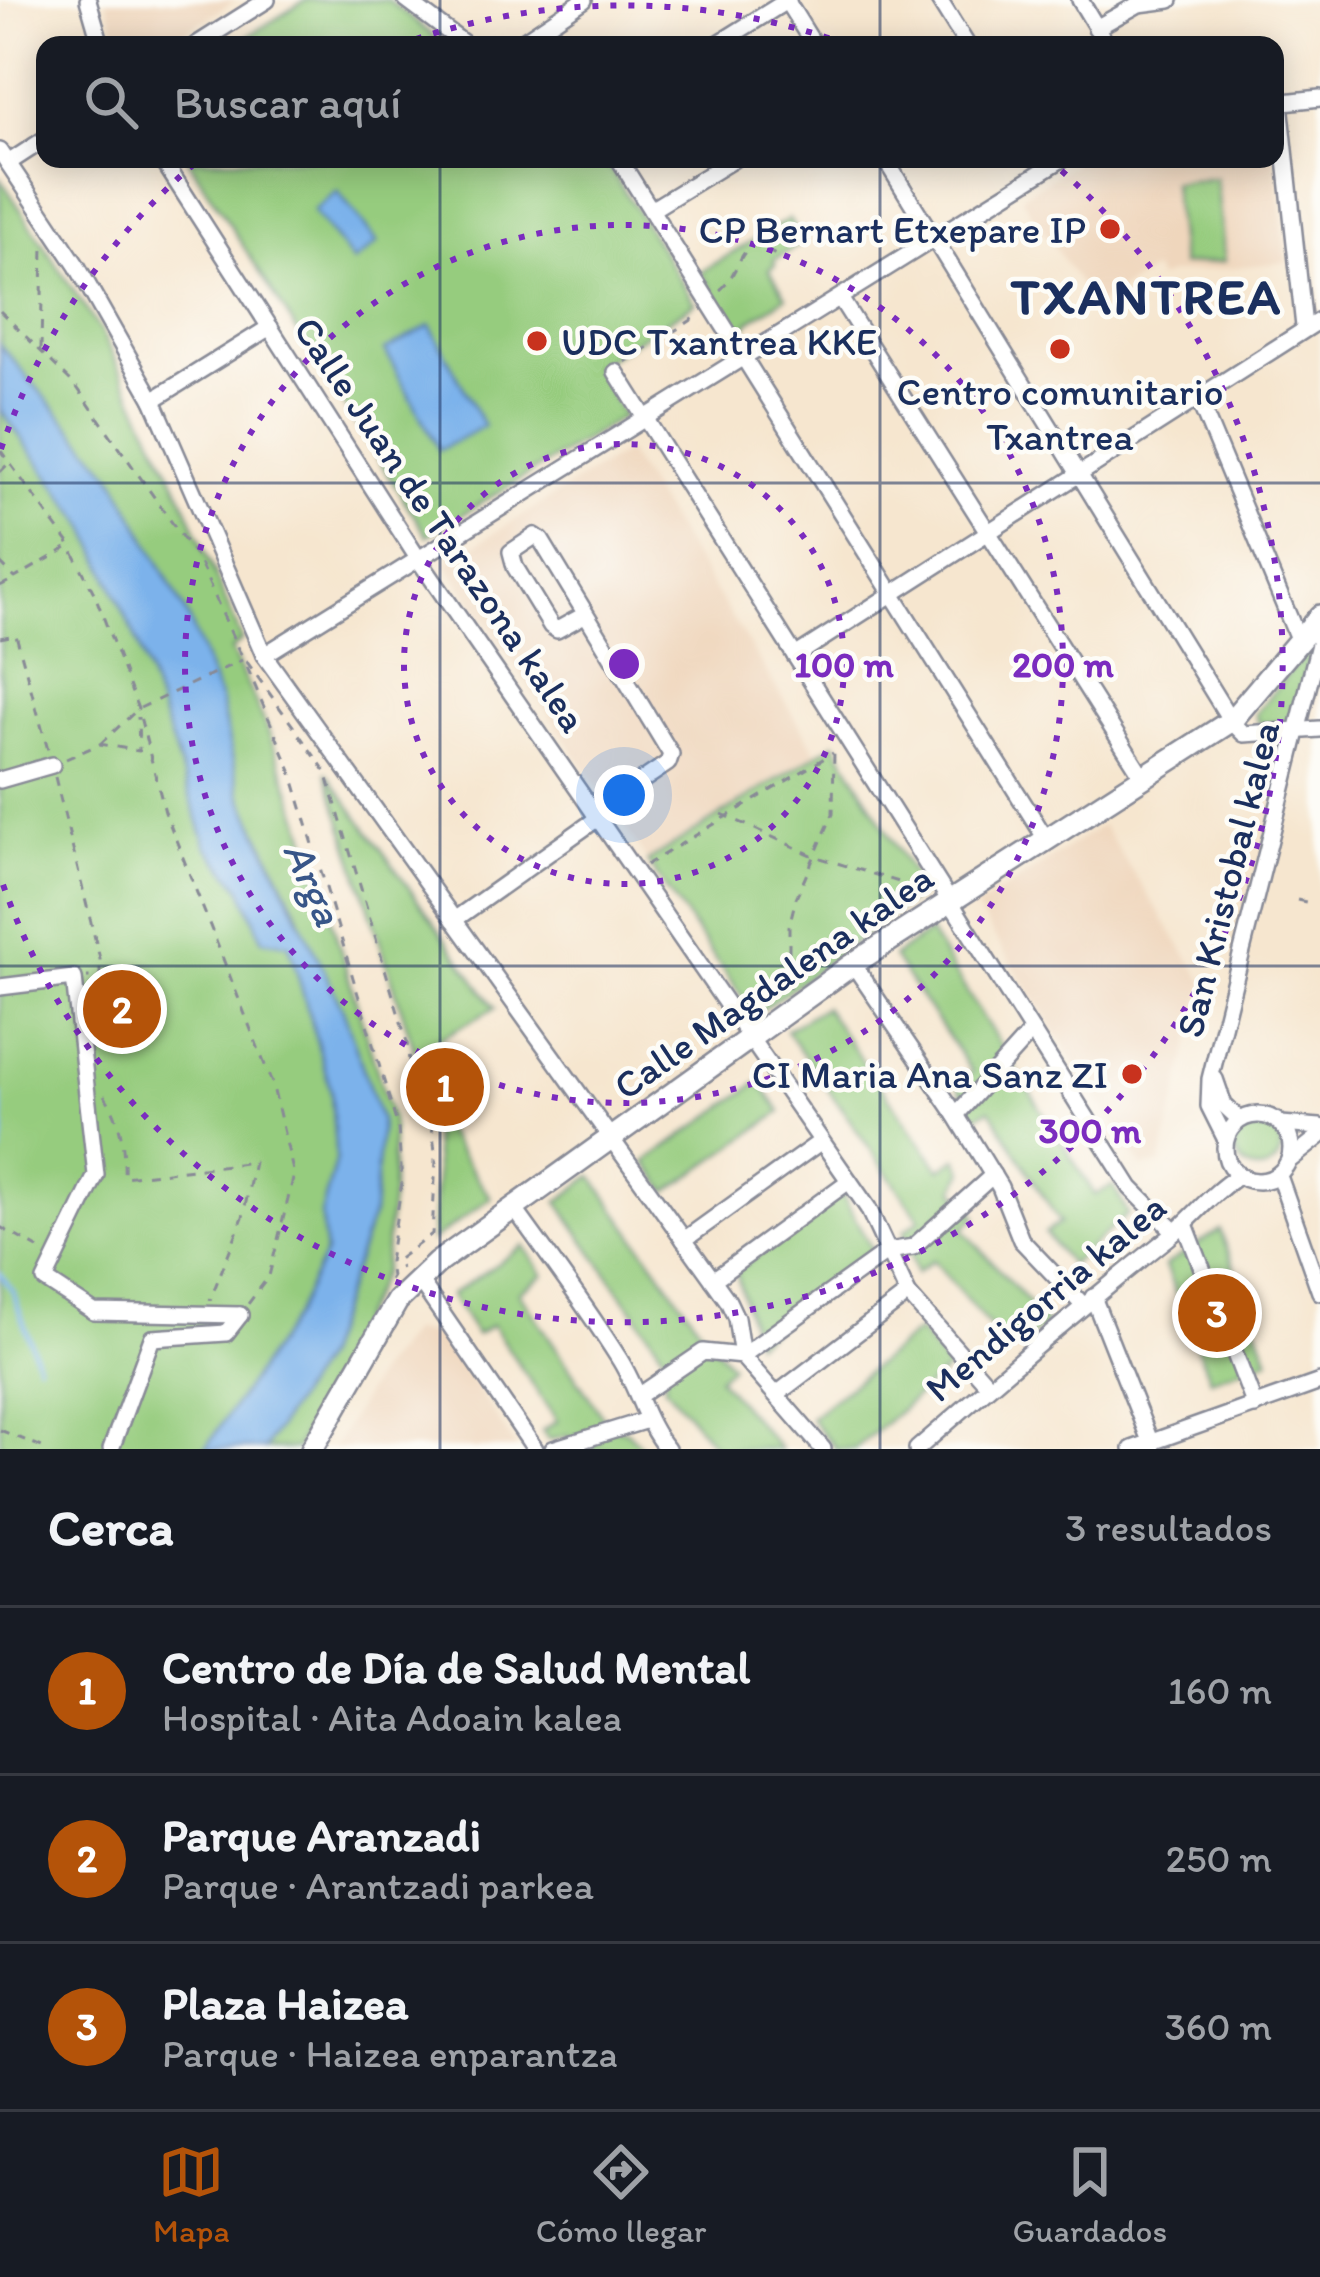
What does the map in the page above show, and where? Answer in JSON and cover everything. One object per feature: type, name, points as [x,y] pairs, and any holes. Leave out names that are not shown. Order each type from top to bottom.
[{"type":"main road","name":"Calle Magdalena kalea","points":[[312,1449],[412,1277],[749,1041],[942,892],[1046,839],[1231,721],[1309,640],[1320,616]]},
{"type":"street","points":[[88,0],[98,36]]},
{"type":"street","points":[[210,36],[267,0]]},
{"type":"street","points":[[541,36],[584,0]]},
{"type":"street","points":[[730,36],[787,0],[809,36]]},
{"type":"street","points":[[939,0],[961,36]]},
{"type":"street","points":[[1080,0],[1101,36]]},
{"type":"street","points":[[1096,28],[1139,4],[1170,0]]},
{"type":"street","points":[[417,3],[456,36]]},
{"type":"street","points":[[1284,102],[1320,98]]},
{"type":"street","points":[[36,144],[4,157],[77,266],[153,400],[264,655],[712,1280],[736,1318],[742,1356],[823,1449]]},
{"type":"street","points":[[795,656],[1312,323],[1284,147]]},
{"type":"street","name":"Calle Juan de Tarazona kalea","points":[[168,168],[419,560],[868,1208],[908,1294],[989,1386]]},
{"type":"street","points":[[625,168],[1046,839]]},
{"type":"street","points":[[651,210],[719,168]]},
{"type":"street","points":[[890,168],[929,240],[1080,473],[1231,721],[1244,734],[1320,729]]},
{"type":"street","points":[[741,358],[1036,168]]},
{"type":"street","points":[[264,655],[929,240]]},
{"type":"street","points":[[840,298],[1143,777]]},
{"type":"street","points":[[153,400],[270,327]]},
{"type":"street","points":[[616,372],[649,415],[795,656],[838,744],[942,892],[1131,1188],[1180,1228],[1255,1406]]},
{"type":"street","points":[[1198,398],[1309,640]]},
{"type":"street","points":[[454,920],[668,763],[671,754],[541,539],[535,536],[511,552],[515,567],[551,626],[557,630],[586,614]]},
{"type":"street","name":"San Kristobal kalea","points":[[1225,1138],[1209,1106],[1210,1079],[1297,732],[1309,640]]},
{"type":"street","points":[[0,780],[52,765]]},
{"type":"street","points":[[853,964],[993,1175],[1021,1240],[1088,1301],[1152,1445]]},
{"type":"street","points":[[0,987],[74,978],[97,1175],[45,1280],[94,1312],[240,1315]]},
{"type":"street","points":[[956,1115],[1032,1031]]},
{"type":"street","name":"San Kristobal kalea","points":[[1215,1064],[1216,1087],[1224,1105],[1239,1119]]},
{"type":"street","points":[[1270,1116],[1281,1124],[1320,1131],[1280,1176],[1250,1181],[1238,1176],[1226,1158],[1225,1138],[1239,1119],[1270,1116]]},
{"type":"street","points":[[1281,1124],[1292,1148],[1291,1159]]},
{"type":"street","points":[[684,1240],[820,1142]]},
{"type":"street","name":"Mendigorria kalea","points":[[1214,1192],[1226,1158]]},
{"type":"street","points":[[640,1395],[703,1352],[742,1356],[888,1251],[913,1247],[993,1175]]},
{"type":"street","name":"Mendigorria kalea","points":[[916,1449],[1238,1176]]},
{"type":"street","points":[[1280,1176],[1320,1292]]},
{"type":"street","points":[[712,1280],[849,1181]]},
{"type":"street","points":[[514,1208],[620,1359],[640,1395],[647,1420],[667,1449]]},
{"type":"street","points":[[412,1277],[535,1449]]},
{"type":"street","points":[[776,1394],[908,1294]]},
{"type":"street","points":[[112,1449],[152,1338],[226,1334],[240,1315]]},
{"type":"street","points":[[1132,1449],[1320,1382]]},
{"type":"street","points":[[554,1449],[647,1420]]},
{"type":"path","points":[[41,350],[46,220]]},
{"type":"path","points":[[714,295],[730,282],[752,244],[780,257]]},
{"type":"path","points":[[0,311],[76,386],[199,561],[291,770],[398,1127],[402,1182],[389,1262],[391,1277],[382,1290]]},
{"type":"path","points":[[616,372],[618,366],[704,311]]},
{"type":"path","points":[[0,449],[70,546],[94,595],[138,709],[165,812],[272,1083],[294,1174],[269,1276],[240,1315]]},
{"type":"path","points":[[0,472],[10,462]]},
{"type":"path","points":[[0,586],[70,546]]},
{"type":"path","points":[[0,563],[15,578]]},
{"type":"path","points":[[0,638],[16,635],[100,959],[95,1042]]},
{"type":"path","points":[[52,765],[100,744],[138,709],[244,659]]},
{"type":"path","points":[[244,659],[326,772],[407,1042],[412,1088],[432,1125],[436,1183],[432,1234],[397,1260],[412,1277]]},
{"type":"path","points":[[100,744],[139,751],[138,709]]},
{"type":"path","points":[[635,872],[838,744]]},
{"type":"path","points":[[795,1007],[789,989],[789,926],[833,814],[838,744]]},
{"type":"path","points":[[725,816],[814,856],[922,892],[942,892]]},
{"type":"path","points":[[1297,900],[1306,902]]},
{"type":"path","points":[[74,978],[100,976]]},
{"type":"path","points":[[96,1084],[112,1106],[125,1150],[124,1177],[254,1162],[243,1216],[202,1314]]},
{"type":"path","points":[[0,1227],[56,1258]]},
{"type":"path","points":[[0,1430],[46,1449]]},
{"type":"shaded area","points":[[106,0],[236,0],[178,36],[117,36]]},
{"type":"shaded area","name":"CP Bernart Etxepare IP","points":[[1067,168],[1276,168],[1287,262],[1158,279],[1153,270],[1094,306],[1021,197]]},
{"type":"shaded area","points":[[626,451],[817,752],[647,860],[446,563]]},
{"type":"shaded area","name":"CI Maria Ana Sanz ZI","points":[[1102,825],[1205,983],[1160,1165],[1142,1167],[976,908]]},
{"type":"shaded area","points":[[411,1331],[433,1334],[447,1343],[517,1449],[333,1449],[378,1372]]},
{"type":"green space","points":[[306,0],[388,0],[434,36],[248,36]]},
{"type":"green space","name":"UDC Txantrea KKE","points":[[194,168],[610,168],[695,303],[594,367],[624,416],[427,536]]},
{"type":"green space","points":[[0,178],[102,334],[181,493],[242,640],[231,650],[300,816],[392,1120],[392,1192],[383,1272],[296,1449],[264,1449],[323,1356],[373,1214],[300,916],[240,794],[220,700],[190,621],[113,476],[0,345]]},
{"type":"green space","points":[[1216,178],[1225,261],[1181,265],[1172,183]]},
{"type":"green space","points":[[789,219],[804,242],[774,260],[769,269],[786,297],[750,321],[740,337],[701,272]]},
{"type":"green space","points":[[0,409],[87,527],[138,644],[207,846],[242,889],[263,940],[289,943],[331,1091],[336,1159],[321,1215],[325,1253],[295,1315],[205,1449],[9,1449],[0,1442]]},
{"type":"green space","points":[[1313,643],[1294,717],[1284,723],[1258,723],[1255,714]]},
{"type":"green space","points":[[835,743],[923,892],[755,1015],[647,862]]},
{"type":"green space","points":[[326,772],[495,1008],[415,1052]]},
{"type":"green space","points":[[929,932],[1095,1195],[1113,1185],[1128,1214],[1070,1265],[1045,1233],[1060,1223],[990,1109],[974,1118],[957,1084],[972,1072],[893,957]]},
{"type":"green space","points":[[824,1007],[940,1169],[957,1158],[964,1171],[955,1189],[977,1216],[963,1229],[1047,1324],[1013,1349],[933,1260],[916,1273],[904,1231],[920,1219],[786,1030]]},
{"type":"green space","points":[[759,1082],[781,1112],[668,1192],[646,1162]]},
{"type":"green space","points":[[1258,1124],[1274,1131],[1281,1147],[1274,1163],[1258,1170],[1242,1163],[1235,1147],[1242,1131]]},
{"type":"green space","points":[[432,1125],[442,1127],[491,1198],[432,1241],[436,1183]]},
{"type":"green space","points":[[592,1176],[731,1365],[718,1378],[780,1449],[717,1449],[665,1387],[665,1356],[558,1202]]},
{"type":"green space","points":[[841,1193],[875,1255],[755,1342],[736,1271]]},
{"type":"green space","points":[[1220,1230],[1269,1359],[1210,1379],[1165,1266]]},
{"type":"green space","points":[[524,1246],[544,1275],[519,1292],[608,1425],[627,1431],[644,1449],[576,1449],[569,1436],[548,1440],[542,1431],[557,1421],[492,1325],[476,1335],[450,1295]]},
{"type":"green space","points":[[918,1331],[948,1369],[855,1449],[836,1449],[810,1418]]},
{"type":"water","points":[[337,191],[378,243],[353,262],[313,211]]},
{"type":"water","points":[[430,325],[484,426],[439,450],[385,350]]},
{"type":"water","points":[[0,345],[113,476],[190,621],[220,700],[240,794],[343,1010],[381,1121],[373,1213],[323,1356],[264,1449],[205,1449],[295,1315],[325,1253],[321,1215],[336,1159],[331,1091],[289,944],[263,940],[242,889],[207,846],[138,644],[87,527],[0,409]]},
{"type":"waterway","points":[[0,1094],[4,1132],[0,1157]]},
{"type":"waterway","points":[[0,1273],[13,1292],[38,1364]]},
{"type":"place","name":"CP Bernart Etxepare IP","points":[[1110,229]]},
{"type":"place","name":"UDC Txantrea KKE","points":[[537,341]]},
{"type":"place","name":"Centro comunitario Txantrea","points":[[1060,349]]},
{"type":"place","name":"Parque Aranzadi","points":[[122,1009]]},
{"type":"place","name":"CI Maria Ana Sanz ZI","points":[[1132,1074]]},
{"type":"place","name":"Centro de Día de Salud Mental","points":[[445,1087]]},
{"type":"place","name":"Plaza Haizea","points":[[1217,1313]]},
{"type":"district","name":"TXANTREA","points":[[1147,296]]},
{"type":"water label","name":"Arga","points":[[314,883]]}]
